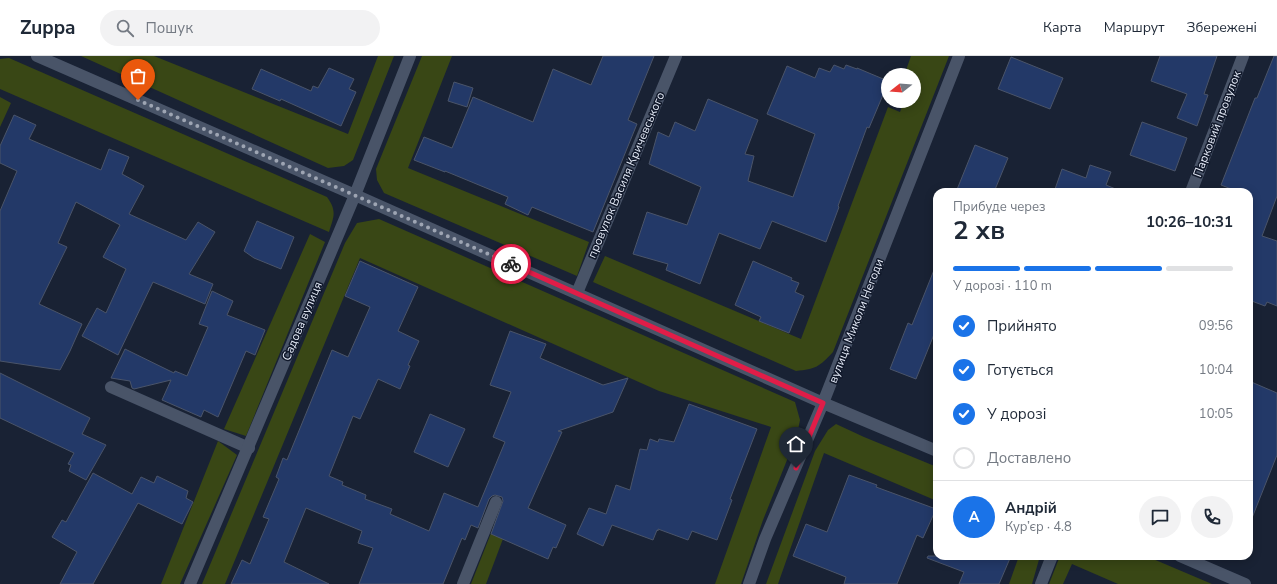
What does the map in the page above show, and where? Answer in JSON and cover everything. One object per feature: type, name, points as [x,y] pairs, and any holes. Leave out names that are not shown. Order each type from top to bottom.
[{"type":"street","points":[[37,56],[933,450]]},
{"type":"street","name":"Садова вулиця","points":[[190,584],[249,448],[355,195],[410,56]]},
{"type":"street","name":"провулок Василя Кричевського","points":[[577,293],[676,56]]},
{"type":"street","name":"вулиця Миколи Негоди","points":[[749,584],[765,539],[823,403],[959,56]]},
{"type":"street","name":"Парковий провулок","points":[[1193,188],[1243,56]]},
{"type":"street","points":[[111,387],[249,448]]},
{"type":"street","points":[[463,584],[496,502]]},
{"type":"street","points":[[1041,584],[1050,560]]},
{"type":"street","points":[[1189,560],[1245,584]]},
{"type":"green space","points":[[81,56],[154,56],[348,134],[378,56],[394,56],[353,160],[344,166],[328,168]]},
{"type":"green space","points":[[422,56],[452,56],[408,168],[589,242],[577,276],[384,193],[377,180],[376,169]]},
{"type":"green space","points":[[911,56],[949,56],[833,352],[820,364],[813,368],[796,371],[593,282],[605,256],[801,339],[888,108],[900,112],[901,108],[921,108],[921,68],[907,68]]},
{"type":"green space","points":[[9,58],[327,197],[334,214],[329,232],[0,89],[0,59]]},
{"type":"green space","points":[[0,97],[11,103],[0,127]]},
{"type":"green space","points":[[379,219],[795,402],[800,420],[797,435],[763,520],[741,584],[715,584],[771,427],[659,391],[360,258],[225,584],[202,584],[345,243],[357,223]]},
{"type":"green space","points":[[310,234],[325,242],[246,436],[224,429]]},
{"type":"green space","points":[[836,424],[933,465],[933,499],[824,453],[778,584],[766,584],[815,451],[828,430]]},
{"type":"green space","points":[[218,441],[237,455],[180,584],[161,584]]},
{"type":"green space","points":[[506,495],[518,499],[486,584],[471,584]]},
{"type":"green space","points":[[1018,560],[1039,560],[1032,584],[1009,584]]},
{"type":"green space","points":[[1058,560],[1155,560],[1212,584],[1118,584],[1072,564],[1063,584],[1049,584]]},
{"type":"building","points":[[603,56],[654,56],[628,120],[637,124],[593,232],[532,207],[528,215],[505,204],[508,197],[414,160],[424,137],[452,148],[473,97],[533,122],[553,69],[591,85]]},
{"type":"building","points":[[1160,56],[1217,56],[1204,94],[1208,95],[1197,126],[1177,118],[1187,94],[1151,81]]},
{"type":"building","points":[[1274,56],[1277,56],[1277,196],[1262,236],[1277,241],[1277,306],[1267,302],[1265,306],[1253,302],[1253,188],[1229,188],[1221,185],[1255,98],[1257,98]]},
{"type":"building","points":[[1011,57],[1063,78],[1050,109],[998,89]]},
{"type":"building","points":[[834,65],[844,69],[846,65],[881,78],[881,100],[869,128],[867,127],[826,242],[772,221],[760,249],[719,233],[700,284],[666,270],[668,264],[633,254],[647,212],[687,225],[701,187],[649,164],[658,132],[669,137],[675,122],[695,131],[708,99],[758,120],[745,154],[754,156],[748,181],[793,197],[815,134],[767,114],[787,66],[815,78],[819,68],[830,72]]},
{"type":"building","points":[[329,68],[354,79],[349,89],[356,92],[341,126],[281,99],[280,101],[252,89],[261,69],[311,91],[313,86],[318,88]]},
{"type":"building","points":[[454,82],[473,88],[467,107],[448,101]]},
{"type":"building","points":[[14,115],[36,125],[29,139],[101,170],[109,149],[129,157],[122,174],[144,186],[129,214],[186,240],[198,222],[215,232],[189,274],[213,284],[205,304],[153,282],[118,355],[82,336],[97,308],[106,313],[126,269],[103,257],[120,225],[76,202],[58,243],[67,247],[39,304],[82,324],[70,351],[60,370],[0,361],[0,211],[17,171],[0,163],[0,146]]},
{"type":"building","points":[[1142,122],[1187,138],[1175,171],[1130,155]]},
{"type":"building","points":[[975,145],[1008,158],[996,188],[958,188]]},
{"type":"building","points":[[1090,165],[1111,172],[1106,185],[1113,188],[1055,188],[1062,169],[1086,178]]},
{"type":"building","points":[[257,221],[294,237],[281,269],[254,258],[244,251]]},
{"type":"building","points":[[360,261],[418,287],[398,331],[419,341],[408,365],[410,366],[400,389],[378,379],[360,419],[353,416],[329,476],[343,482],[342,485],[366,495],[365,499],[392,509],[390,514],[429,531],[444,493],[478,507],[505,442],[493,437],[511,392],[490,385],[510,331],[546,344],[540,358],[603,385],[628,378],[613,412],[558,431],[562,432],[528,508],[566,525],[556,548],[553,547],[548,559],[491,534],[503,501],[502,497],[495,495],[489,499],[478,528],[471,525],[465,540],[462,538],[443,584],[359,584],[373,548],[358,543],[362,531],[306,508],[284,562],[329,584],[231,584],[242,560],[250,564],[269,519],[263,517],[279,479],[276,477],[283,458],[287,460],[332,350],[348,357],[370,307],[345,296]]},
{"type":"building","points":[[753,261],[792,278],[791,280],[799,283],[795,292],[804,296],[789,333],[759,321],[761,317],[735,305]]},
{"type":"building","points":[[933,272],[933,337],[916,379],[890,369],[908,323],[912,325]]},
{"type":"building","points":[[212,291],[233,301],[227,315],[265,330],[255,355],[246,351],[218,417],[204,410],[201,417],[162,400],[171,380],[134,389],[132,388],[130,381],[111,378],[125,349],[174,373],[175,371],[187,376],[208,327],[199,324]]},
{"type":"building","points":[[0,373],[90,418],[82,434],[106,445],[86,480],[69,471],[71,465],[68,464],[74,453],[0,418]]},
{"type":"building","points":[[1253,383],[1277,393],[1277,455],[1253,515]]},
{"type":"building","points":[[689,404],[757,429],[730,499],[732,500],[717,540],[692,531],[688,540],[658,529],[653,540],[612,525],[603,546],[577,534],[589,508],[606,514],[616,485],[630,490],[640,449],[647,450],[650,439],[658,442],[659,439],[674,442]]},
{"type":"building","points":[[430,414],[465,429],[448,467],[414,452]]},
{"type":"building","points":[[93,473],[132,494],[141,477],[154,483],[157,476],[188,491],[186,498],[193,502],[182,524],[138,503],[93,584],[60,584],[77,552],[52,537],[62,520],[66,522]]},
{"type":"building","points":[[849,475],[877,485],[876,487],[933,508],[933,516],[923,538],[917,535],[897,584],[844,584],[846,577],[793,556],[806,524],[827,532]]},
{"type":"building","points":[[928,556],[933,556],[933,560],[1009,560],[999,584],[959,584],[964,572],[927,558]]},
{"type":"way so far","points":[[138,100],[511,264]]},
{"type":"route","points":[[511,264],[823,403],[796,468]]}]
